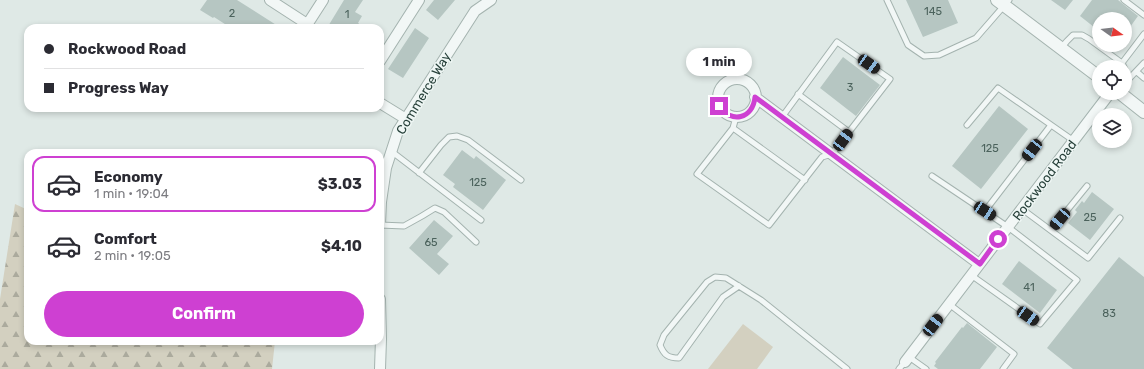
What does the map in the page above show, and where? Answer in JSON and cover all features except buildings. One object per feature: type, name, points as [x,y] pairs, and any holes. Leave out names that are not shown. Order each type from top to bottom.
[{"type":"street","points":[[270,0],[303,24]]},
{"type":"street","points":[[307,24],[323,0]]},
{"type":"street","points":[[384,55],[419,0]]},
{"type":"street","name":"Commerce Way","points":[[384,182],[386,168],[398,131],[475,11],[491,0]]},
{"type":"street","points":[[1004,2],[1092,72]]},
{"type":"street","points":[[732,80],[739,80],[750,85],[754,91],[755,97],[755,103],[749,113],[744,116],[736,117],[722,111],[718,100],[718,93],[721,87],[732,80]]},
{"type":"street","points":[[755,97],[980,264]]},
{"type":"street","name":"Rockwood Road","points":[[904,363],[1105,100]]},
{"type":"street","points":[[1129,100],[1144,112]]},
{"type":"street","points":[[384,105],[406,119]]},
{"type":"street","points":[[380,369],[381,345]]},
{"type":"lane","points":[[887,0],[908,45],[924,56],[939,55],[976,38],[1004,2]]},
{"type":"lane","points":[[1124,0],[1144,15]]},
{"type":"lane","points":[[1127,60],[1144,34]]},
{"type":"lane","points":[[1061,48],[1073,35],[1082,35],[1115,60]]},
{"type":"lane","points":[[736,117],[733,128],[697,174],[769,225],[822,157],[832,154],[890,79],[838,42],[782,117]]},
{"type":"lane","points":[[1132,77],[1144,63]]},
{"type":"lane","points":[[1137,72],[1144,78]]},
{"type":"lane","points":[[967,125],[998,88],[1074,141]]},
{"type":"lane","points":[[798,94],[849,132]]},
{"type":"lane","points":[[985,211],[1051,125]]},
{"type":"lane","points":[[733,128],[805,180]]},
{"type":"lane","points":[[419,172],[449,137],[457,136],[468,140],[521,180]]},
{"type":"lane","points":[[391,151],[481,220]]},
{"type":"lane","points":[[932,176],[1008,227],[1077,280],[1040,324],[971,276]]},
{"type":"lane","points":[[1050,230],[1087,186]]},
{"type":"lane","points":[[384,224],[404,226],[435,208],[444,212],[476,242]]},
{"type":"lane","points":[[1022,209],[1088,258],[1120,218]]},
{"type":"lane","points":[[739,286],[723,297],[679,358],[670,358],[663,352],[660,345],[664,336],[707,282],[715,277],[726,278],[739,286],[761,300],[847,369]]},
{"type":"lane","points":[[949,304],[1014,354],[1003,369]]},
{"type":"lane","points":[[904,363],[926,369]]},
{"type":"green space","points":[[15,204],[24,208],[24,345],[275,345],[272,369],[0,369],[0,299]]},
{"type":"green space","points":[[743,324],[773,347],[757,369],[708,369]]},
{"type":"route","points":[[719,106],[722,111],[732,117],[744,116],[749,113],[755,103],[755,97],[980,264],[998,239]]}]
